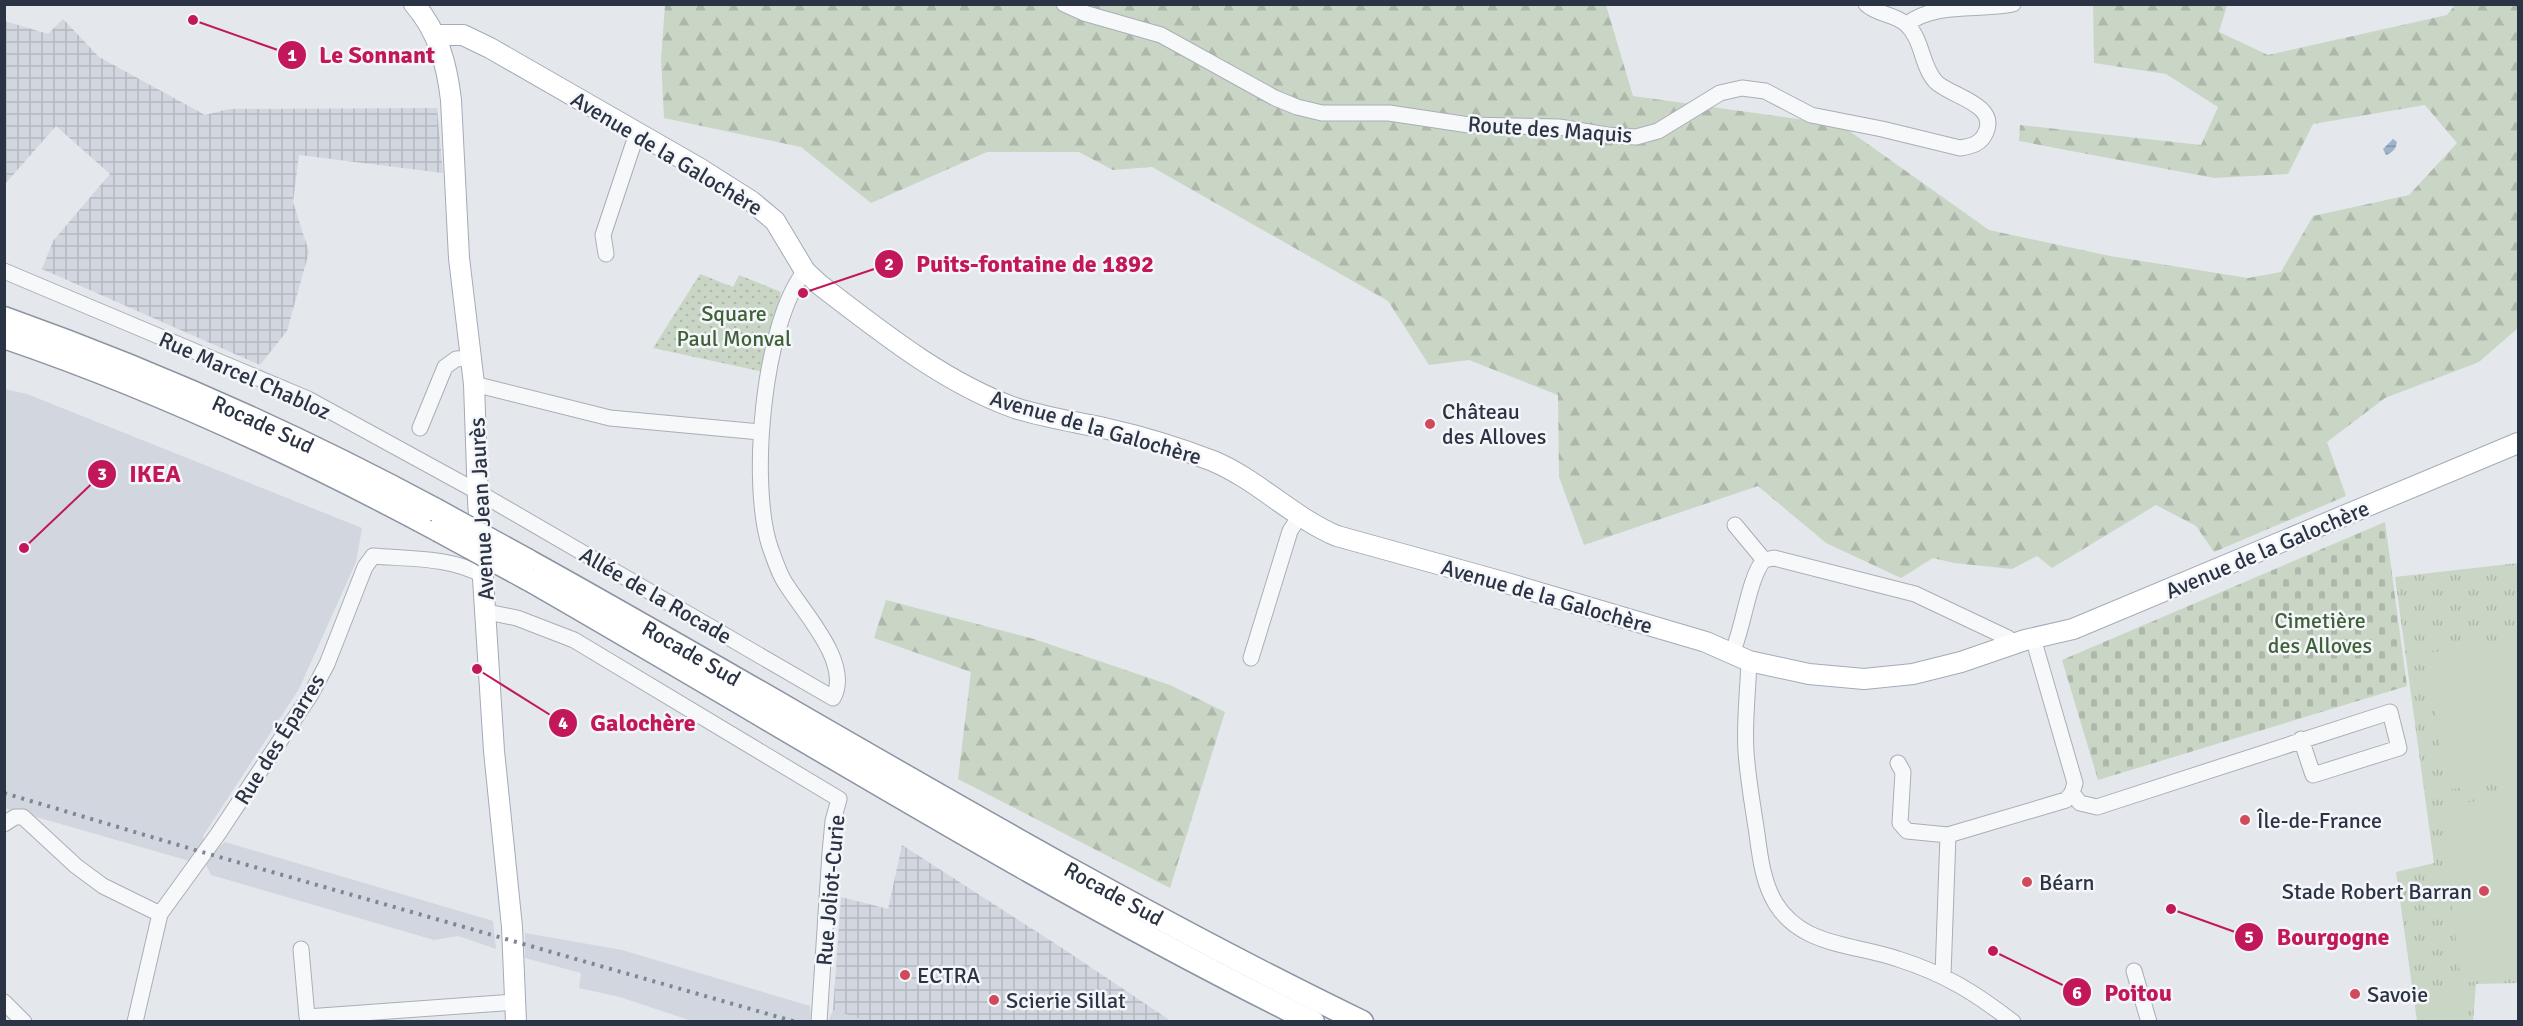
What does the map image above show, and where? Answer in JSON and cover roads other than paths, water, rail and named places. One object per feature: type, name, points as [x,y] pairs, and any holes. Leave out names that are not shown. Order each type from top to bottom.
[{"type":"highway","name":"Rocade Sud","points":[[4,318],[173,383],[336,458],[437,520],[1029,848],[1362,1022]]},
{"type":"highway","name":"Rocade Sud","points":[[4,337],[115,377],[437,520]]},
{"type":"highway","name":"Rocade Sud","points":[[527,569],[1016,863],[1214,972],[1313,1022]]},
{"type":"main road","name":"Avenue Jean Jaurès","points":[[416,6],[434,35],[446,69],[453,126],[459,258],[474,384],[478,492],[498,802],[512,927],[516,1012]]},
{"type":"main road","name":"Avenue de la Galochère","points":[[434,35],[463,35],[476,41],[699,168],[765,212],[782,229],[805,271],[820,285],[894,340],[966,386],[1027,412],[1142,437],[1213,462],[1252,481],[1299,517],[1337,536],[1706,642],[1741,657],[1836,677],[1891,678],[1961,662],[2032,638],[2060,633],[2103,618],[2518,443]]},
{"type":"main road","points":[[446,69],[446,64],[457,48],[476,41]]},
{"type":"street","name":"Route des Maquis","points":[[1064,4],[1084,13],[1161,35],[1275,99],[1304,110],[1322,113],[1389,113],[1470,125],[1559,127],[1606,135],[1636,137],[1658,131],[1720,93],[1730,89],[1753,88],[1782,97],[1811,116],[1882,129],[1960,148],[1972,146],[1981,141],[1987,131],[1986,117],[1978,106],[1935,81],[1929,72],[1914,34],[1906,24]]},
{"type":"street","points":[[1866,4],[1906,24],[1918,15],[1958,8],[2013,4]]},
{"type":"street","points":[[606,254],[603,235],[637,133]]},
{"type":"street","name":"Rue Marcel Chabloz","points":[[4,271],[308,399],[478,492]]},
{"type":"street","points":[[474,384],[610,418],[760,432],[780,322],[793,289],[805,271]]},
{"type":"street","points":[[420,428],[446,368],[456,359],[472,358]]},
{"type":"street","name":"Allée de la Rocade","points":[[478,492],[833,698],[838,680],[828,648],[782,578],[769,544],[760,483],[760,432]]},
{"type":"street","points":[[1251,658],[1290,531],[1299,517]]},
{"type":"street","points":[[1735,525],[1764,560]]},
{"type":"street","name":"Rue des Éparres","points":[[135,1022],[160,914],[218,834],[311,694],[327,664],[365,567],[373,556],[439,561],[468,566],[484,576]]},
{"type":"street","points":[[2012,644],[2008,638],[1915,594],[1774,558],[1764,560],[1756,573],[1744,621],[1741,657],[1746,691],[1746,751],[1750,790],[1761,859],[1768,889],[1776,905],[1789,920],[1809,933],[1826,940],[1895,958],[1943,975],[1983,999],[2013,1022]]},
{"type":"street","name":"Rue Joliot-Curie","points":[[487,612],[517,618],[574,640],[839,799],[833,821],[830,853],[819,1022]]},
{"type":"street","points":[[1898,763],[1903,772],[1900,823],[1906,831],[1948,835],[2066,800],[2072,793],[2075,783],[2073,771],[2032,638]]},
{"type":"street","points":[[2072,793],[2080,803],[2097,807],[2301,739],[2390,712],[2400,748],[2313,775],[2301,739]]},
{"type":"street","points":[[4,824],[15,817],[23,818],[75,866],[103,886],[160,914]]},
{"type":"street","points":[[1943,975],[1948,835]]},
{"type":"street","points":[[301,949],[306,1019],[516,1012]]},
{"type":"street","points":[[2134,971],[2149,1022]]},
{"type":"street","points":[[4,1002],[24,1022]]},
{"type":"water","points":[[2393,139],[2397,142],[2396,147],[2386,155],[2383,149]]},
{"type":"railway","points":[[4,793],[796,1022]]},
{"type":"place","name":"Le Sonnant","points":[[193,20]]},
{"type":"place","name":"Puits-fontaine de 1892","points":[[803,293]]},
{"type":"place","name":"Château des Alloves","points":[[1430,424]]},
{"type":"place","name":"IKEA","points":[[24,548]]},
{"type":"place","name":"Galochère","points":[[477,669]]},
{"type":"place","name":"Île-de-France","points":[[2245,820]]},
{"type":"place","name":"Béarn","points":[[2027,882]]},
{"type":"place","name":"Stade Robert Barran","points":[[2484,891]]},
{"type":"place","name":"Bourgogne","points":[[2171,909]]},
{"type":"place","name":"Poitou","points":[[1993,951]]},
{"type":"place","name":"ECTRA","points":[[905,975]]},
{"type":"place","name":"Savoie","points":[[2355,994]]},
{"type":"place","name":"Scierie Sillat","points":[[994,1000]]},
{"type":"park label","name":"Square Paul Monval","points":[[734,326]]},
{"type":"park label","name":"Cimetière des Alloves","points":[[2320,632]]}]
